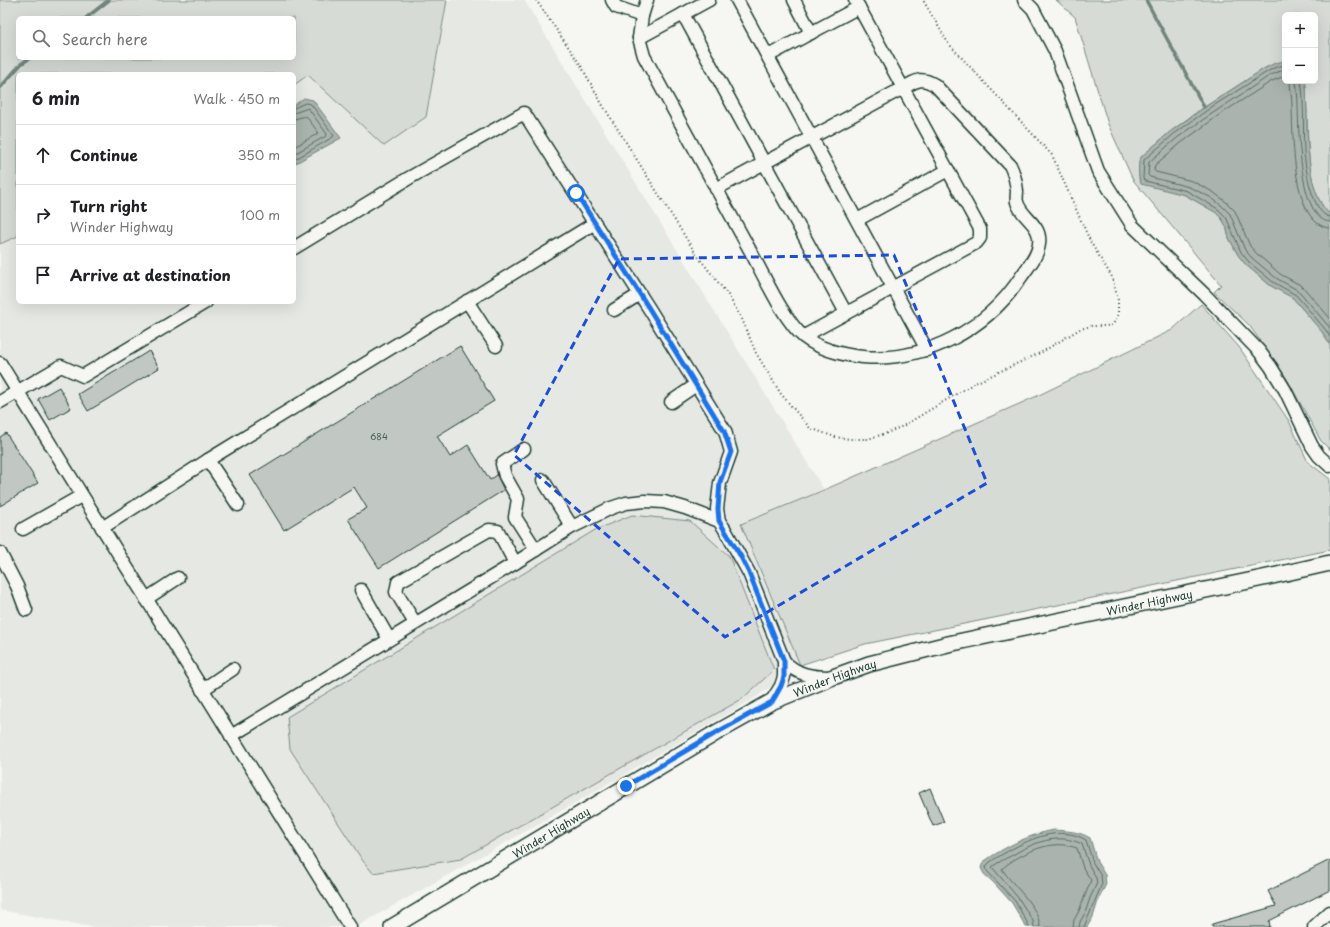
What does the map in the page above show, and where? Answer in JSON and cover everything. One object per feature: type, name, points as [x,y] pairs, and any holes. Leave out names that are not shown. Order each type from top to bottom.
[{"type":"main road","name":"Winder Highway","points":[[392,927],[707,738],[772,702],[833,677],[869,664],[948,644],[1330,563]]},
{"type":"street","points":[[612,0],[616,7],[642,16]]},
{"type":"street","points":[[647,0],[642,16],[639,38],[644,56],[716,189],[784,312],[804,336],[830,351],[851,356],[871,358],[892,357],[927,350],[952,340],[987,317],[1002,303],[1016,286],[1027,269],[1037,252],[1040,242],[1036,228],[1017,202],[1016,182],[1014,172],[1010,164],[935,85],[928,81],[920,80],[903,88],[716,189]]},
{"type":"street","points":[[639,38],[708,0]]},
{"type":"street","points":[[737,0],[927,350]]},
{"type":"street","points":[[794,0],[811,33]]},
{"type":"street","points":[[1024,0],[1033,9],[1055,51],[1098,171],[1132,225],[1204,294],[1259,351],[1285,390],[1312,446],[1319,456],[1330,466]]},
{"type":"street","points":[[768,56],[811,33],[857,4],[980,229],[980,238],[976,243],[804,336]]},
{"type":"street","points":[[683,14],[846,313]]},
{"type":"street","points":[[296,247],[409,178],[524,113],[640,294],[724,431],[731,452],[720,482],[718,509],[719,521],[749,573],[784,661],[785,671],[782,682],[772,702]]},
{"type":"street","points":[[857,220],[948,170]]},
{"type":"street","points":[[102,528],[208,460],[595,223]]},
{"type":"street","points":[[614,310],[640,294]]},
{"type":"street","points":[[467,301],[496,346]]},
{"type":"street","points":[[0,402],[61,366],[83,376],[203,304]]},
{"type":"street","points":[[0,363],[81,496],[350,927]]},
{"type":"street","points":[[671,402],[696,385]]},
{"type":"street","points":[[524,449],[502,464],[505,476],[518,499],[515,517],[536,550]]},
{"type":"street","points":[[208,460],[238,505]]},
{"type":"street","points":[[544,480],[572,527]]},
{"type":"street","points":[[23,529],[81,496]]},
{"type":"street","points":[[231,736],[572,527],[611,508],[626,503],[645,501],[664,502],[719,521]]},
{"type":"street","points":[[416,623],[396,592],[398,582],[489,530],[498,531],[514,563]]},
{"type":"street","points":[[0,553],[17,586],[26,610]]},
{"type":"street","points":[[146,599],[178,578]]},
{"type":"street","points":[[361,590],[389,639]]},
{"type":"street","points":[[784,661],[799,673],[808,676],[833,677]]},
{"type":"street","points":[[202,690],[233,669]]},
{"type":"street","points":[[1314,927],[1330,912]]},
{"type":"highlighted area","points":[[894,255],[987,483],[725,637],[514,455],[619,259]]},
{"type":"shaded area","points":[[0,0],[447,0],[426,117],[384,146],[308,75],[296,84],[296,72],[16,72],[16,237],[0,244]]},
{"type":"shaded area","points":[[447,0],[524,0],[824,490],[741,524],[800,665],[755,698],[568,807],[356,927],[92,927],[0,910],[0,244],[16,237],[16,304],[296,304],[296,84],[308,75],[426,117]]},
{"type":"shaded area","points":[[1056,0],[1330,0],[1330,214],[1322,205],[1316,194],[1312,180],[1308,150],[1305,84],[1318,84],[1318,12],[1282,12],[1282,62],[1265,68],[1198,111],[1171,131],[1139,160],[1139,180],[1185,195],[1215,212],[1222,219],[1226,226],[1229,238],[1238,255],[1246,265],[1271,286],[1293,298],[1322,332],[1330,345],[1330,450],[1321,441],[1287,379],[1249,325],[1214,292],[1221,285],[1133,180],[1108,124],[1075,17]]},
{"type":"shaded area","points":[[1201,304],[1239,347],[1289,421],[1308,462],[1330,479],[1330,550],[865,644],[800,665],[741,524],[824,490],[1035,397],[1172,330]]},
{"type":"shaded area","points":[[632,515],[690,521],[729,556],[774,670],[742,699],[461,859],[373,873],[363,861],[290,749],[287,717],[595,530]]},
{"type":"water","points":[[1282,62],[1282,84],[1306,85],[1307,134],[1311,172],[1315,189],[1321,204],[1330,214],[1330,345],[1322,332],[1293,298],[1271,286],[1246,265],[1238,255],[1229,238],[1226,226],[1222,219],[1215,212],[1185,195],[1141,184],[1139,178],[1138,170],[1142,156],[1171,131],[1211,103],[1275,63]]},
{"type":"water","points":[[304,98],[313,100],[341,138],[296,163],[296,104]]},
{"type":"water","points":[[1054,830],[1077,833],[1090,838],[1097,862],[1105,875],[1106,884],[1098,901],[1093,917],[1087,927],[1026,927],[1012,903],[984,874],[981,868],[983,862],[1000,851],[1025,838]]},
{"type":"building","points":[[460,346],[494,401],[437,436],[450,457],[468,445],[490,480],[497,475],[504,490],[379,568],[348,519],[367,508],[354,487],[284,530],[250,475]]},
{"type":"building","points":[[149,351],[159,368],[88,411],[78,394]]},
{"type":"building","points":[[59,387],[71,408],[50,420],[38,399]]},
{"type":"building","points":[[6,433],[38,483],[0,506],[0,437]]},
{"type":"building","points":[[930,788],[944,822],[933,826],[919,793]]},
{"type":"building","points":[[1330,860],[1330,890],[1269,921],[1270,927],[1212,927],[1212,924],[1276,906],[1268,891]]},
{"type":"waterway","points":[[89,16],[109,0]]},
{"type":"waterway","points":[[1146,0],[1204,107]]},
{"type":"waterway","points":[[0,88],[21,64],[27,60]]},
{"type":"route","points":[[576,193],[724,431],[731,452],[720,482],[718,509],[719,521],[749,573],[785,666],[781,686],[772,702],[626,786]]}]
